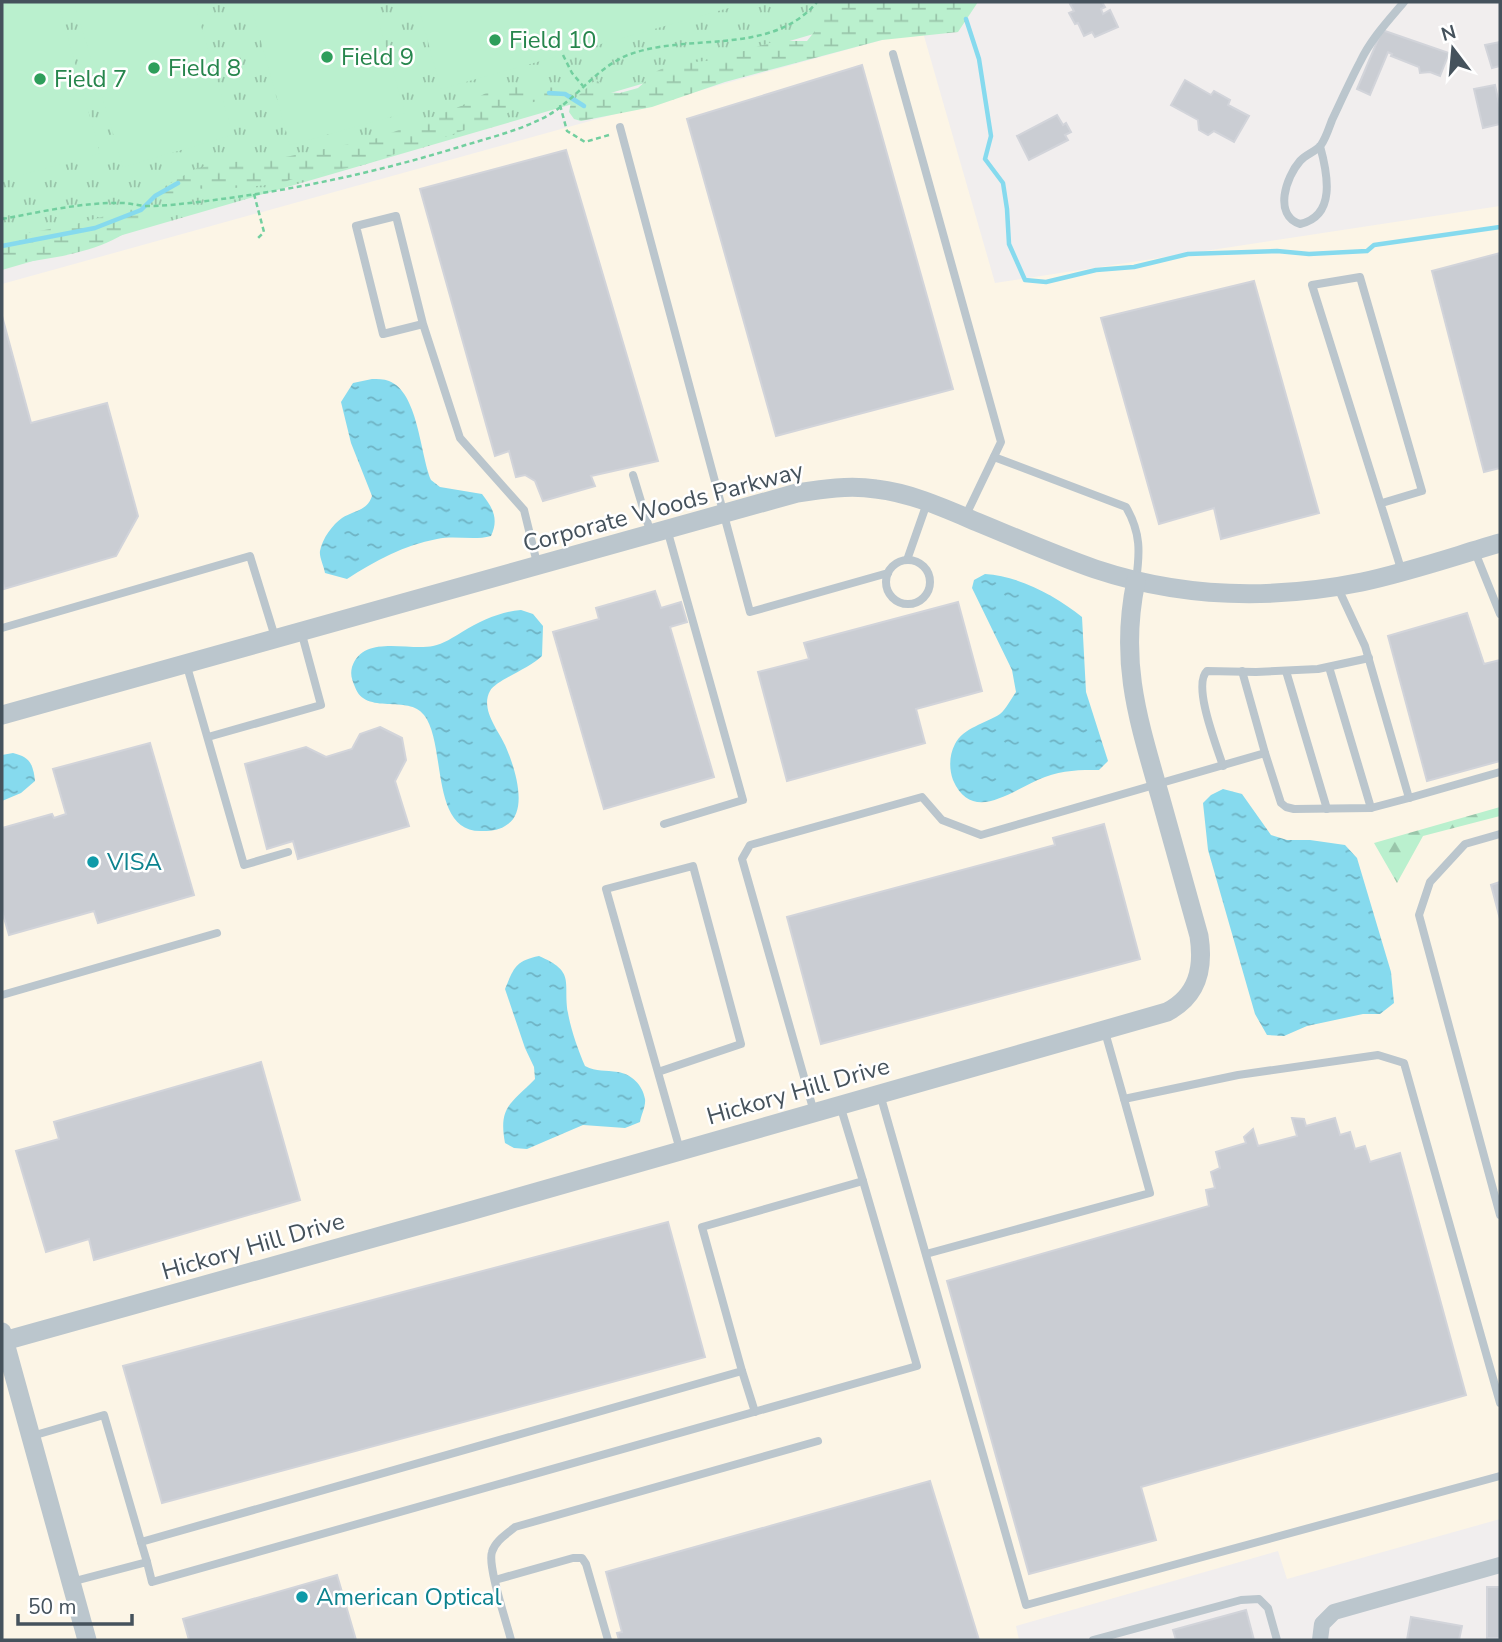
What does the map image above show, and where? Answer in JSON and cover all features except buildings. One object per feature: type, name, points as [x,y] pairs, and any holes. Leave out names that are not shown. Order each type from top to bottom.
[{"type":"street","name":"Corporate Woods Parkway","points":[[2,715],[797,493],[832,488],[879,489],[928,502],[1096,569],[1136,580],[1215,594],[1281,593],[1337,586],[1402,572],[1500,542]]},
{"type":"street","name":"Hickory Hill Drive","points":[[3,1338],[880,1094],[1177,1007],[1195,986],[1202,954],[1134,706],[1130,680],[1129,614],[1136,580]]},
{"type":"street","points":[[3,1338],[87,1640]]},
{"type":"street","points":[[1320,1640],[1322,1623],[1334,1612],[1500,1565]]},
{"type":"lane","points":[[1320,146],[1326,176],[1324,206],[1319,216],[1300,224],[1292,221],[1286,212],[1285,191],[1295,168],[1302,159],[1320,146],[1361,59],[1377,33],[1404,2]]},
{"type":"lane","points":[[893,54],[1001,442],[965,517]]},
{"type":"lane","points":[[621,131],[750,612],[888,573]]},
{"type":"lane","points":[[423,324],[383,334],[356,226],[396,216],[423,324],[460,438],[524,510],[538,565]]},
{"type":"lane","points":[[1382,503],[1422,491],[1360,277],[1312,285],[1402,572]]},
{"type":"lane","points":[[994,457],[1126,507],[1135,523],[1140,551],[1136,580]]},
{"type":"lane","points":[[633,475],[659,531],[743,800],[664,824]]},
{"type":"lane","points":[[907,560],[928,502]]},
{"type":"lane","points":[[1475,550],[1500,614]]},
{"type":"lane","points":[[2,628],[250,556],[275,639]]},
{"type":"lane","points":[[907,560],[915,561],[927,569],[930,584],[924,597],[910,603],[896,600],[887,587],[888,573],[896,563],[907,560]]},
{"type":"lane","points":[[1337,586],[1365,646],[1409,798]]},
{"type":"lane","points":[[208,737],[321,705],[301,631]]},
{"type":"lane","points":[[1223,765],[1204,706],[1201,683],[1203,674],[1214,669],[1286,671],[1329,667],[1368,658]]},
{"type":"lane","points":[[186,663],[244,865],[288,852]]},
{"type":"lane","points":[[1329,667],[1371,808]]},
{"type":"lane","points":[[1242,671],[1265,753],[1282,803],[1286,807],[1371,808],[1500,772]]},
{"type":"lane","points":[[1286,671],[1327,809]]},
{"type":"lane","points":[[814,1112],[742,859],[750,845],[922,797],[943,820],[981,835],[1265,753]]},
{"type":"lane","points":[[1500,834],[1465,844],[1430,882],[1419,915],[1500,1214]]},
{"type":"lane","points":[[657,1072],[741,1044],[693,866],[606,889],[657,1072],[680,1150]]},
{"type":"lane","points":[[2,995],[216,933]]},
{"type":"lane","points":[[926,1254],[1150,1193],[1105,1030]]},
{"type":"lane","points":[[1124,1099],[1238,1075],[1378,1055],[1404,1063],[1500,1403]]},
{"type":"lane","points":[[880,1094],[1026,1605],[1500,1476]]},
{"type":"lane","points":[[31,1436],[104,1415],[152,1582],[917,1366],[840,1105]]},
{"type":"lane","points":[[755,1412],[702,1227],[863,1181]]},
{"type":"lane","points":[[141,1542],[742,1371]]},
{"type":"lane","points":[[511,1640],[495,1580],[491,1553],[500,1539],[515,1527],[818,1441]]},
{"type":"lane","points":[[495,1580],[573,1558],[582,1558],[608,1640]]},
{"type":"lane","points":[[71,1582],[147,1562]]},
{"type":"lane","points":[[1093,1640],[1241,1600],[1259,1599],[1268,1608],[1277,1640]]},
{"type":"path","points":[[2,219],[71,207],[128,203],[160,205],[254,194],[401,165],[541,120],[595,74],[628,55],[663,46],[731,41],[762,34],[805,16],[817,2]]},
{"type":"path","points":[[563,55],[581,87]]},
{"type":"path","points":[[561,104],[567,131],[585,142],[621,131]]},
{"type":"path","points":[[254,194],[264,232],[258,238]]},
{"type":"shaded area","points":[[922,29],[995,283],[1500,206],[1500,1519],[1287,1579],[1278,1551],[1016,1626],[1019,1640],[2,1640],[2,284]]},
{"type":"green space","points":[[2,2],[876,2],[879,15],[2,270]]},
{"type":"green space","name":"Field 7","points":[[14,2],[58,2],[100,153],[2,180],[2,5]]},
{"type":"green space","name":"Field 8","points":[[74,2],[194,2],[233,135],[123,167]]},
{"type":"green space","name":"Field 9","points":[[250,2],[373,2],[405,113],[290,145]]},
{"type":"green space","name":"Field 10","points":[[417,2],[750,2],[441,89]]},
{"type":"green space","points":[[834,2],[978,2],[958,32],[882,40],[725,82],[652,107],[581,121],[574,119],[569,112],[571,102],[597,79],[604,92],[620,93],[638,88],[657,71],[672,64],[716,60],[775,41],[807,41]]},
{"type":"green space","points":[[509,85],[567,88],[565,94],[522,105],[497,119],[363,165],[299,177],[278,184],[212,190],[196,188],[161,197],[151,194],[197,168],[231,162],[266,161],[378,138]]},
{"type":"green space","points":[[138,207],[154,208],[139,223],[104,244],[63,256],[2,265],[2,238],[76,224]]},
{"type":"green space","points":[[1500,807],[1500,816],[1423,836],[1397,883],[1374,843]]},
{"type":"water","points":[[372,379],[389,381],[399,387],[406,397],[417,424],[431,480],[440,487],[482,494],[492,509],[495,524],[491,536],[444,538],[413,545],[390,554],[347,579],[325,573],[320,551],[325,537],[335,524],[364,507],[372,496],[351,443],[341,402],[353,383]]},
{"type":"water","points":[[985,574],[1036,588],[1082,617],[1086,692],[1108,761],[1099,770],[1052,775],[1008,795],[983,802],[971,800],[961,794],[953,780],[950,762],[953,748],[959,738],[1000,714],[1016,692],[1012,670],[972,588],[974,580]]},
{"type":"water","points":[[521,610],[533,614],[543,626],[542,656],[493,687],[487,698],[491,719],[512,764],[518,786],[518,808],[508,824],[499,829],[483,831],[466,828],[454,818],[447,803],[431,728],[424,715],[408,706],[377,703],[360,696],[352,680],[352,667],[366,650],[387,646],[437,645],[490,618]]},
{"type":"water","points":[[13,753],[30,762],[35,781],[21,793],[2,801],[2,755]]},
{"type":"water","points":[[1223,789],[1242,794],[1271,835],[1287,840],[1345,845],[1357,858],[1391,972],[1394,1003],[1380,1014],[1363,1014],[1307,1026],[1284,1036],[1267,1035],[1255,1014],[1208,850],[1203,803]]},
{"type":"water","points":[[539,956],[558,967],[566,978],[569,1020],[585,1066],[623,1073],[636,1081],[642,1089],[645,1102],[640,1122],[625,1128],[583,1125],[527,1149],[514,1148],[505,1143],[505,1113],[535,1079],[534,1067],[505,989],[520,963]]},
{"type":"waterway","points":[[966,19],[979,59],[991,136],[985,159],[1003,183],[1009,244],[1025,280],[1046,282],[1096,270],[1134,267],[1188,254],[1367,251],[1374,245],[1500,227]]},
{"type":"waterway","points":[[549,93],[565,94],[584,106]]},
{"type":"waterway","points":[[2,246],[95,228],[141,210],[155,196],[178,183]]},
{"type":"place","name":"Field 10","points":[[495,40]]},
{"type":"place","name":"Field 9","points":[[327,57]]},
{"type":"place","name":"Field 8","points":[[154,68]]},
{"type":"place","name":"Field 7","points":[[40,79]]},
{"type":"place","name":"VISA","points":[[93,862]]},
{"type":"place","name":"American Optical","points":[[302,1597]]}]
